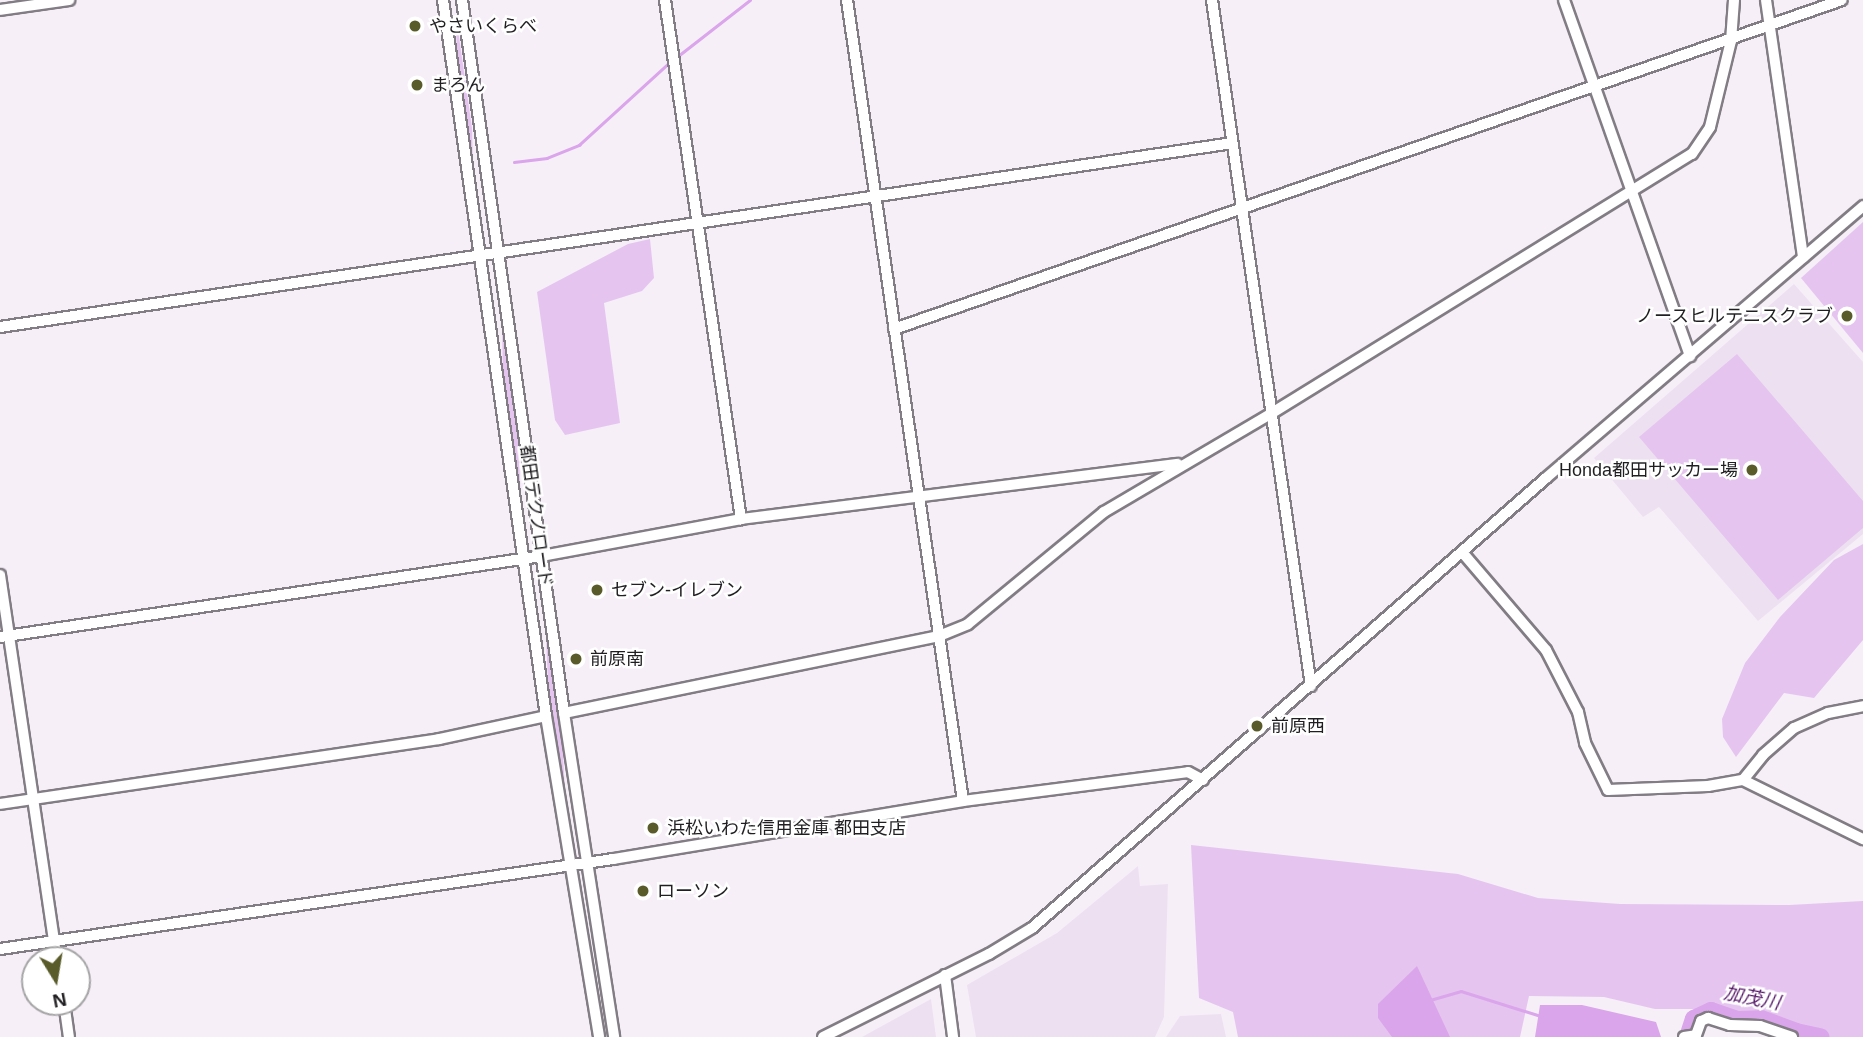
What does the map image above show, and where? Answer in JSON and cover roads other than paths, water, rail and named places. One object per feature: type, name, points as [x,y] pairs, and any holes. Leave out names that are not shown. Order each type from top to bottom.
[{"type":"street","points":[[0,10],[69,0]]},
{"type":"street","name":"都田テクノロード","points":[[443,0],[482,254],[546,716],[573,865],[599,1037]]},
{"type":"street","name":"都田テクノロード","points":[[462,0],[564,713],[614,1037]]},
{"type":"street","points":[[666,0],[741,519]]},
{"type":"street","points":[[847,0],[962,801]]},
{"type":"street","points":[[1212,0],[1311,685]]},
{"type":"street","points":[[1564,0],[1630,193],[1690,356]]},
{"type":"street","points":[[564,713],[939,636],[968,624],[1104,512],[1272,413],[1692,154],[1710,127],[1731,41],[1734,0]]},
{"type":"street","points":[[1766,0],[1803,257]]},
{"type":"street","points":[[894,329],[1731,41],[1842,0]]},
{"type":"street","points":[[0,327],[1232,143]]},
{"type":"street","points":[[823,1037],[1032,928],[1863,206]]},
{"type":"street","points":[[4,636],[524,559],[741,519],[1185,463]]},
{"type":"street","points":[[1462,552],[1546,650],[1578,712],[1585,743],[1608,790],[1708,786],[1743,780],[1863,839]]},
{"type":"street","points":[[0,575],[4,636],[56,946]]},
{"type":"street","points":[[1743,780],[1763,755],[1794,728],[1828,713],[1863,706]]},
{"type":"street","points":[[0,804],[439,739],[546,716]]},
{"type":"street","points":[[0,949],[587,863],[962,801],[1188,772],[1203,780]]},
{"type":"street","points":[[945,975],[953,1037]]},
{"type":"street","points":[[66,1016],[69,1037]]},
{"type":"street","points":[[1687,1037],[1696,1035],[1701,1021],[1708,1018],[1730,1025],[1760,1026],[1792,1037]]},
{"type":"waterway","points":[[678,56],[750,0]]},
{"type":"waterway","points":[[514,162],[547,158],[579,145],[670,62]]},
{"type":"waterway","points":[[1430,1000],[1461,991],[1541,1016]]},
{"type":"waterway","name":"加茂川","points":[[1688,1037],[1694,1019],[1711,1011],[1737,1020],[1761,1019],[1796,1032],[1820,1037]]},
{"type":"place","name":"やさいくらべ","points":[[415,26]]},
{"type":"place","name":"まろん","points":[[417,85]]},
{"type":"place","name":"ノースヒルテニスクラブ","points":[[1847,316]]},
{"type":"place","name":"Honda都田サッカー場","points":[[1752,470]]},
{"type":"place","name":"セブン-イレブン","points":[[597,590]]},
{"type":"place","name":"前原南","points":[[576,659]]},
{"type":"place","name":"前原西","points":[[1257,726]]},
{"type":"place","name":"浜松いわた信用金庫 都田支店","points":[[653,828]]},
{"type":"place","name":"ローソン","points":[[643,891]]}]
